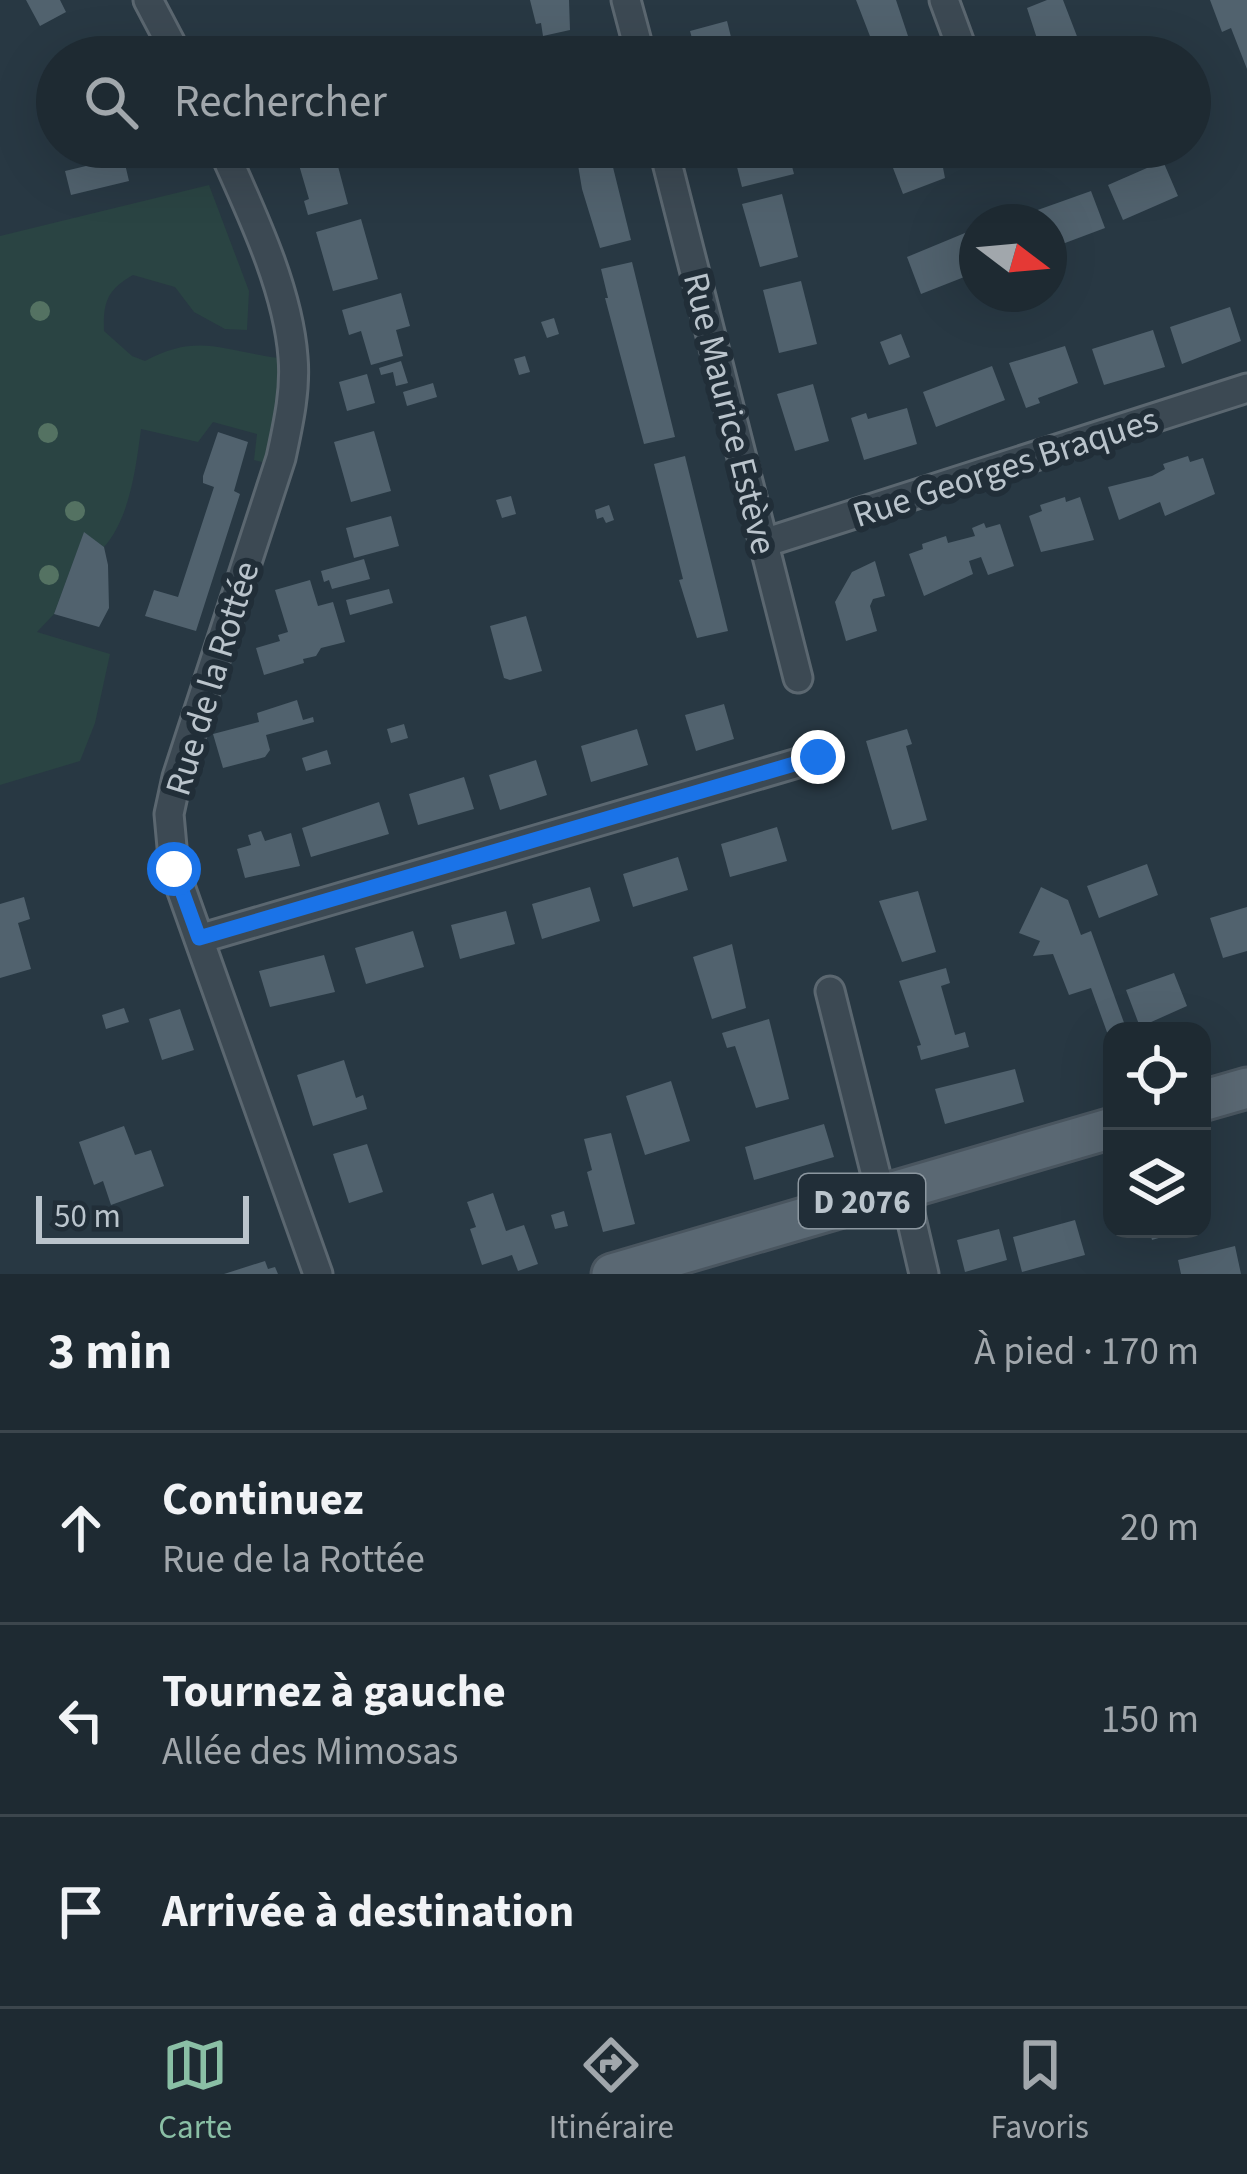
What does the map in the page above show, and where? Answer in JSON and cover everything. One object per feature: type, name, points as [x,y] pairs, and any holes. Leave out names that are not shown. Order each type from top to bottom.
[{"type":"main road","points":[[1211,1098],[1247,1088]]},
{"type":"main road","name":"D 2076","points":[[612,1274],[679,1265],[893,1192],[1103,1130]]},
{"type":"street","points":[[148,0],[167,36]]},
{"type":"street","points":[[626,0],[635,36]]},
{"type":"street","points":[[944,0],[957,36]]},
{"type":"street","name":"Rue de la Rottée","points":[[231,168],[256,223],[289,329],[291,411],[281,458],[169,814],[174,869],[318,1274]]},
{"type":"street","name":"Rue Maurice Estève","points":[[668,168],[798,678]]},
{"type":"street","name":"Rue Georges Braques","points":[[764,543],[1247,388]]},
{"type":"street","points":[[199,938],[818,757]]},
{"type":"street","points":[[830,991],[924,1274]]},
{"type":"green space","points":[[209,185],[249,291],[247,330],[225,329],[194,312],[175,287],[133,275],[108,298],[104,331],[132,356],[145,361],[196,345],[279,358],[280,407],[266,463],[254,460],[257,434],[213,422],[198,442],[141,429],[120,522],[104,547],[84,533],[54,614],[37,632],[110,654],[95,723],[80,761],[0,785],[0,236]]},
{"type":"building","points":[[26,0],[60,0],[66,12],[40,26]]},
{"type":"building","points":[[530,0],[569,0],[570,30],[543,36]]},
{"type":"building","points":[[856,0],[896,0],[908,36],[870,36]]},
{"type":"building","points":[[1063,0],[1077,36],[1036,36],[1027,8]]},
{"type":"building","points":[[1210,0],[1247,0],[1247,69],[1231,28],[1222,32]]},
{"type":"building","points":[[727,21],[731,36],[691,36],[690,31]]},
{"type":"building","points":[[126,168],[129,181],[71,195],[65,171]]},
{"type":"building","points":[[300,168],[338,168],[348,204],[308,215],[304,201],[309,199]]},
{"type":"building","points":[[578,168],[613,168],[631,240],[600,248]]},
{"type":"building","points":[[737,168],[792,168],[794,174],[742,187]]},
{"type":"building","points":[[893,168],[943,168],[945,178],[903,194]]},
{"type":"building","points":[[1147,168],[1166,168],[1178,196],[1123,220],[1108,185]]},
{"type":"building","points":[[1091,191],[1105,228],[1067,242],[1067,204],[1054,204]]},
{"type":"building","points":[[782,194],[798,257],[760,267],[742,204]]},
{"type":"building","points":[[361,219],[378,279],[333,291],[316,232]]},
{"type":"building","points":[[959,235],[959,279],[921,294],[907,257]]},
{"type":"building","points":[[632,262],[675,437],[644,444],[601,269]]},
{"type":"building","points":[[801,281],[817,344],[779,353],[763,290]]},
{"type":"building","points":[[401,293],[410,326],[396,330],[403,356],[371,365],[361,331],[349,335],[342,310]]},
{"type":"building","points":[[1230,307],[1241,341],[1182,364],[1170,327]]},
{"type":"building","points":[[554,318],[559,334],[547,338],[541,322]]},
{"type":"building","points":[[1153,330],[1165,367],[1104,385],[1092,349]]},
{"type":"building","points":[[901,334],[910,357],[889,365],[880,342]]},
{"type":"building","points":[[1065,346],[1078,383],[1038,398],[1040,403],[1026,408],[1009,363]]},
{"type":"building","points":[[525,356],[530,372],[519,375],[514,359]]},
{"type":"building","points":[[401,361],[408,383],[396,386],[393,372],[381,375],[379,368]]},
{"type":"building","points":[[992,366],[1005,400],[936,427],[923,392]]},
{"type":"building","points":[[367,374],[375,403],[347,411],[339,382]]},
{"type":"building","points":[[433,383],[437,397],[407,406],[403,392]]},
{"type":"building","points":[[813,384],[829,441],[795,451],[777,394]]},
{"type":"building","points":[[907,408],[917,444],[864,460],[851,418],[866,413],[868,419]]},
{"type":"building","points":[[374,431],[391,491],[351,502],[334,442]]},
{"type":"building","points":[[218,432],[248,442],[234,491],[240,494],[196,631],[145,616],[154,590],[178,597],[214,487],[203,483],[203,476]]},
{"type":"building","points":[[685,456],[728,631],[697,638],[654,464]]},
{"type":"building","points":[[1188,456],[1190,462],[1203,458],[1215,494],[1165,516],[1160,502],[1119,520],[1108,487],[1152,476],[1165,469],[1163,464]]},
{"type":"building","points":[[511,496],[516,514],[502,518],[496,500]]},
{"type":"building","points":[[1065,497],[1066,502],[1080,497],[1094,540],[1041,552],[1029,516],[1042,511],[1040,505]]},
{"type":"building","points":[[609,505],[614,520],[597,519],[595,510]]},
{"type":"building","points":[[391,516],[399,546],[354,558],[346,528]]},
{"type":"building","points":[[984,523],[986,528],[1000,524],[1014,566],[988,575],[981,557],[969,561],[973,574],[924,596],[909,554],[946,536],[948,543],[975,536],[972,528]]},
{"type":"building","points":[[84,532],[104,547],[108,565],[109,608],[99,627],[54,614]]},
{"type":"building","points":[[364,559],[370,579],[332,589],[329,580],[324,582],[321,571]]},
{"type":"building","points":[[875,561],[885,596],[873,599],[870,606],[877,631],[846,641],[835,602],[852,572]]},
{"type":"building","points":[[310,580],[318,606],[333,602],[345,642],[321,648],[316,656],[303,659],[304,663],[264,675],[256,648],[280,641],[278,635],[288,632],[275,590]]},
{"type":"building","points":[[389,589],[393,603],[350,615],[346,600]]},
{"type":"building","points":[[526,616],[542,671],[510,680],[504,678],[490,626]]},
{"type":"building","points":[[297,700],[303,720],[313,717],[314,722],[266,735],[270,750],[265,757],[223,768],[213,734],[259,722],[257,713]]},
{"type":"building","points":[[724,704],[734,739],[696,751],[685,715]]},
{"type":"building","points":[[404,724],[408,738],[391,743],[387,729]]},
{"type":"building","points":[[637,729],[648,765],[591,782],[581,746]]},
{"type":"building","points":[[907,729],[912,744],[906,746],[927,820],[892,830],[866,741]]},
{"type":"building","points":[[327,750],[331,764],[306,771],[302,758]]},
{"type":"building","points":[[536,760],[547,795],[500,810],[489,775]]},
{"type":"building","points":[[464,777],[474,809],[418,825],[409,794]]},
{"type":"building","points":[[379,802],[389,834],[311,857],[302,828]]},
{"type":"building","points":[[777,827],[787,861],[730,877],[721,844]]},
{"type":"building","points":[[261,831],[265,841],[291,833],[300,866],[245,878],[237,849],[251,845],[248,835]]},
{"type":"building","points":[[678,857],[688,890],[633,907],[623,874]]},
{"type":"building","points":[[1147,864],[1158,895],[1099,918],[1087,886]]},
{"type":"building","points":[[590,887],[600,921],[542,939],[532,904]]},
{"type":"building","points":[[1041,887],[1068,900],[1081,935],[1091,931],[1124,1022],[1103,1022],[1091,988],[1069,995],[1053,954],[1033,956],[1040,941],[1019,933]]},
{"type":"building","points":[[918,891],[936,952],[902,962],[879,901]]},
{"type":"building","points":[[24,897],[30,919],[18,923],[31,969],[0,978],[0,904]]},
{"type":"building","points":[[1247,907],[1247,951],[1223,958],[1210,918]]},
{"type":"building","points":[[506,911],[515,944],[460,959],[451,925]]},
{"type":"building","points":[[413,931],[424,967],[366,984],[355,948]]},
{"type":"building","points":[[732,944],[746,1008],[712,1019],[693,957]]},
{"type":"building","points":[[324,955],[335,992],[270,1007],[259,971]]},
{"type":"building","points":[[946,968],[950,983],[941,986],[955,1035],[965,1032],[969,1047],[921,1060],[917,1046],[921,1045],[899,981]]},
{"type":"building","points":[[1174,973],[1187,1006],[1151,1022],[1138,1022],[1126,990]]},
{"type":"building","points":[[124,1008],[129,1022],[106,1029],[102,1015]]},
{"type":"building","points":[[180,1009],[194,1050],[162,1060],[149,1019]]},
{"type":"building","points":[[769,1019],[789,1099],[756,1108],[735,1046],[727,1048],[722,1033]]},
{"type":"building","points":[[344,1060],[356,1098],[363,1095],[367,1109],[313,1126],[297,1075]]},
{"type":"building","points":[[1015,1069],[1024,1102],[945,1124],[935,1089]]},
{"type":"building","points":[[671,1081],[690,1141],[645,1155],[626,1096]]},
{"type":"building","points":[[824,1124],[834,1157],[754,1180],[745,1147]]},
{"type":"building","points":[[124,1126],[135,1155],[151,1150],[164,1186],[111,1205],[103,1181],[94,1185],[79,1142]]},
{"type":"building","points":[[611,1133],[635,1224],[603,1232],[587,1172],[592,1170],[584,1139]]},
{"type":"building","points":[[367,1144],[383,1192],[349,1203],[333,1154]]},
{"type":"building","points":[[493,1193],[506,1231],[524,1225],[538,1264],[518,1271],[512,1255],[482,1265],[467,1202]]},
{"type":"building","points":[[564,1211],[568,1226],[555,1229],[551,1215]]},
{"type":"building","points":[[1075,1220],[1085,1255],[1022,1272],[1013,1237]]},
{"type":"building","points":[[999,1229],[1007,1260],[965,1272],[957,1240]]},
{"type":"building","points":[[1235,1246],[1241,1274],[1181,1274],[1178,1260]]},
{"type":"building","points":[[265,1261],[278,1274],[224,1274]]},
{"type":"route","points":[[174,869],[199,938],[818,757]]}]
